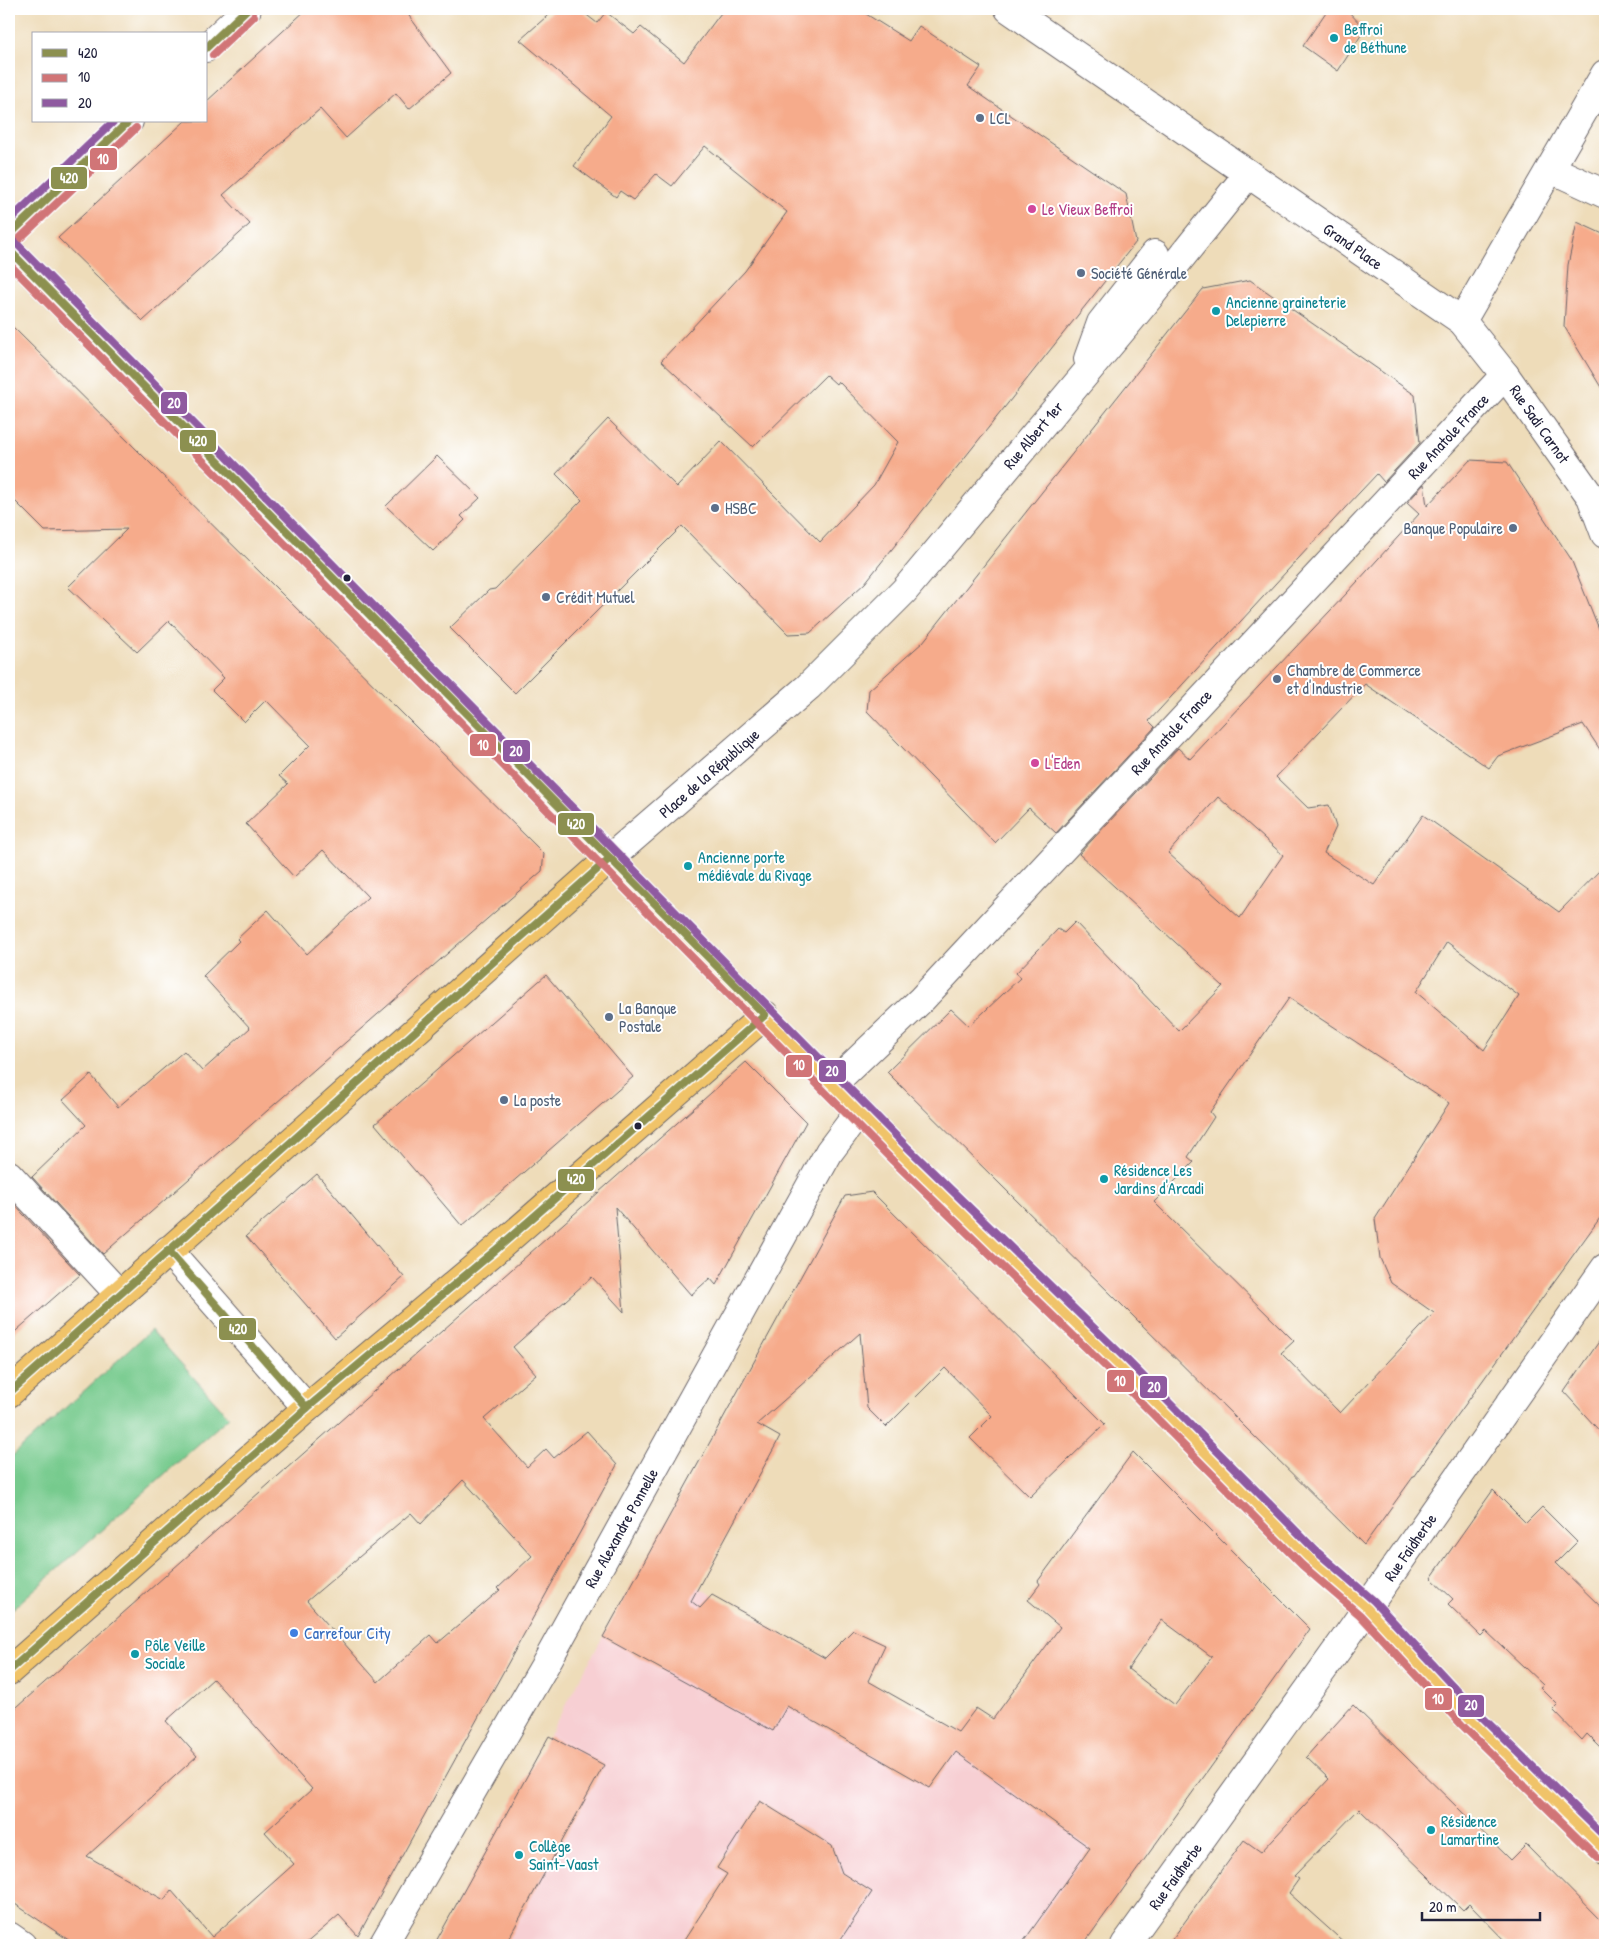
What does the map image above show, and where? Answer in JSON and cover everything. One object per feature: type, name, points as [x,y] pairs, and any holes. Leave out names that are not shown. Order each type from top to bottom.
[{"type":"main road","points":[[9,250],[859,1112],[1120,1367],[1309,1558],[1367,1608],[1469,1718],[1605,1851]]},
{"type":"main road","points":[[9,1393],[610,858]]},
{"type":"main road","points":[[9,1671],[307,1408],[498,1248],[765,1015]]},
{"type":"street","points":[[208,46],[247,9]]},
{"type":"street","name":"Grand Place","points":[[1009,9],[1462,321]]},
{"type":"street","points":[[1462,321],[1605,74]]},
{"type":"street","points":[[9,235],[128,122]]},
{"type":"street","points":[[1551,169],[1605,194]]},
{"type":"street","name":"Rue Albert 1er","points":[[808,687],[904,592],[1143,305],[1248,174]]},
{"type":"street","points":[[1083,375],[1101,323],[1154,254]]},
{"type":"street","name":"Rue Sadi Carnot","points":[[1462,321],[1505,375],[1590,496],[1605,534]]},
{"type":"street","name":"Rue Anatole France","points":[[833,1084],[922,999],[1505,375]]},
{"type":"street","name":"Place de la République","points":[[610,858],[808,687]]},
{"type":"street","name":"Rue Alexandre Ponnelle","points":[[383,1945],[545,1664],[829,1152],[859,1112]]},
{"type":"street","points":[[9,1175],[118,1294]]},
{"type":"street","points":[[168,1250],[307,1408]]},
{"type":"street","name":"Rue Faidherbe","points":[[1125,1945],[1367,1608],[1605,1268]]},
{"type":"street","points":[[9,1936],[22,1945]]},
{"type":"shaded area","points":[[646,1558],[958,1732],[976,1708],[1160,1838],[1083,1945],[832,1945],[834,1942],[838,1944],[872,1892],[842,1873],[832,1846],[760,1801],[717,1867],[727,1874],[686,1937],[697,1945],[434,1945]]},
{"type":"green space","points":[[151,1330],[229,1417],[9,1612],[9,1459]]},
{"type":"building","points":[[307,9],[404,9],[451,73],[409,109],[396,93],[346,138],[320,109],[223,195],[250,224],[143,321],[58,238],[184,122],[208,122],[208,100]]},
{"type":"building","points":[[555,9],[579,9],[597,23],[606,12],[634,34],[641,27],[684,62],[724,9],[858,9],[909,41],[919,26],[981,67],[968,86],[1126,194],[1136,242],[865,583],[810,633],[788,634],[682,526],[515,693],[450,628],[489,590],[495,589],[582,500],[556,474],[608,419],[677,487],[721,441],[820,542],[874,485],[898,442],[838,381],[836,384],[826,375],[753,447],[661,361],[745,271],[787,212],[705,146],[672,186],[656,174],[633,200],[620,191],[616,197],[574,166],[611,116],[520,40]]},
{"type":"building","name":"Beffroi de Béthune","points":[[1328,9],[1346,9],[1365,29],[1338,71],[1303,46]]},
{"type":"building","points":[[1577,222],[1605,235],[1605,394],[1564,326],[1568,265]]},
{"type":"building","points":[[1250,280],[1415,395],[1420,443],[1384,482],[1377,474],[1344,509],[1149,721],[1155,727],[1056,833],[1029,808],[995,843],[867,711],[869,690],[923,642],[1203,289]]},
{"type":"building","points":[[9,323],[544,854],[542,871],[103,1254],[32,1177],[86,1125],[63,1100],[91,1075],[118,1107],[184,1051],[202,1071],[250,1028],[203,976],[239,941],[237,939],[268,910],[307,954],[368,897],[323,850],[294,877],[246,824],[288,784],[279,776],[310,745],[266,700],[244,722],[212,690],[224,678],[169,621],[137,652],[68,587],[127,529],[45,531],[9,495]]},
{"type":"building","points":[[437,456],[480,498],[461,516],[465,520],[433,551],[386,506]]},
{"type":"building","points":[[1470,460],[1507,462],[1571,559],[1605,644],[1605,757],[1583,724],[1498,756],[1489,768],[1365,684],[1276,777],[1308,808],[1329,805],[1336,827],[1324,853],[1374,885],[1423,815],[1559,912],[1605,865],[1605,1211],[1364,1545],[887,1072],[951,1009],[969,1026],[1020,978],[1016,973],[1058,929],[1064,933],[1075,922],[1179,1031],[1223,986],[1079,854],[1178,748],[1190,759],[1347,593],[1419,514],[1407,503],[1424,484],[1427,506]],"holes":[[[1218,797],[1283,855],[1240,918],[1168,853]],[[1447,942],[1519,996],[1484,1050],[1416,992]],[[1289,998],[1449,1103],[1375,1219],[1380,1258],[1391,1283],[1434,1313],[1340,1413],[1281,1353],[1294,1341],[1154,1202],[1194,1162],[1188,1157],[1214,1117],[1210,1112]]]},
{"type":"building","name":"La poste","points":[[546,975],[633,1077],[462,1226],[375,1124]]},
{"type":"building","points":[[746,1062],[806,1122],[716,1285],[710,1278],[691,1295],[615,1207],[624,1312],[592,1277],[513,1347],[536,1374],[484,1419],[527,1467],[546,1449],[554,1458],[587,1431],[617,1465],[358,1936],[339,1915],[304,1945],[76,1945],[9,1900],[9,1714]],"holes":[[[463,1480],[532,1556],[498,1588],[500,1590],[438,1643],[431,1635],[378,1682],[307,1601],[411,1513],[421,1524]],[[213,1679],[312,1789],[265,1832],[294,1864],[212,1937],[171,1890],[164,1900],[87,1856],[197,1756],[166,1721]]]},
{"type":"building","points":[[317,1174],[404,1277],[335,1338],[246,1236]]},
{"type":"building","points":[[872,1192],[1105,1424],[1030,1497],[970,1438],[992,1416],[945,1368],[886,1427],[867,1408],[860,1333],[757,1424],[780,1437],[691,1601],[700,1608],[712,1595],[825,1658],[853,1630],[885,1645],[868,1681],[958,1732],[976,1708],[993,1719],[1060,1627],[1028,1600],[1040,1584],[1038,1581],[1133,1452],[1310,1629],[1083,1945],[1021,1945],[1090,1848],[956,1752],[930,1788],[787,1706],[773,1731],[603,1637],[845,1196]],"holes":[[[1162,1620],[1212,1657],[1175,1705],[1128,1669]]]},
{"type":"building","points":[[9,1199],[80,1275],[9,1337]]},
{"type":"building","points":[[1605,1333],[1605,1437],[1564,1392]]},
{"type":"building","points":[[1493,1490],[1526,1523],[1542,1507],[1577,1542],[1556,1563],[1605,1611],[1605,1752],[1587,1734],[1582,1740],[1553,1710],[1558,1705],[1540,1687],[1543,1685],[1486,1631],[1481,1636],[1448,1604],[1453,1599],[1431,1578]]},
{"type":"building","points":[[1353,1705],[1511,1860],[1526,1845],[1605,1925],[1605,1945],[1509,1945],[1469,1904],[1463,1910],[1359,1809],[1294,1876],[1299,1879],[1289,1893],[1347,1945],[1168,1945],[1244,1840],[1261,1852],[1329,1779],[1306,1757]]},
{"type":"building","name":"Collège Saint-Vaast","points":[[549,1736],[604,1765],[505,1945],[434,1945]]},
{"type":"building","points":[[760,1801],[832,1846],[842,1873],[872,1892],[837,1945],[681,1945],[727,1874],[717,1868]]},
{"type":"transit line","name":"420","points":[[208,46],[247,9]]},
{"type":"transit line","name":"10","points":[[213,55],[254,16]]},
{"type":"transit line","name":"20","points":[[9,221],[113,122]]},
{"type":"transit line","name":"420","points":[[9,235],[128,122]]},
{"type":"transit line","name":"10","points":[[16,242],[136,128]]},
{"type":"transit line","name":"20","points":[[16,243],[907,1147],[1127,1360],[1316,1551],[1374,1601],[1476,1711],[1605,1837]]},
{"type":"transit line","name":"420","points":[[9,250],[765,1015]]},
{"type":"transit line","name":"10","points":[[9,264],[893,1161],[1113,1374],[1302,1565],[1360,1615],[1462,1725],[1598,1858]]},
{"type":"transit line","name":"420","points":[[9,1393],[610,858]]},
{"type":"transit line","name":"420","points":[[9,1671],[307,1408],[498,1248],[765,1015]]},
{"type":"transit line","name":"420","points":[[168,1250],[307,1408]]},
{"type":"place","name":"Beffroi de Béthune","points":[[1334,38]]},
{"type":"place","name":"LCL","points":[[980,118]]},
{"type":"place","name":"Le Vieux Beffroi","points":[[1032,209]]},
{"type":"place","name":"Société Générale","points":[[1081,273]]},
{"type":"place","name":"Ancienne graineterie Delepierre","points":[[1216,311]]},
{"type":"place","name":"HSBC","points":[[715,508]]},
{"type":"place","name":"Banque Populaire","points":[[1513,528]]},
{"type":"place","name":"Crédit Mutuel","points":[[546,597]]},
{"type":"place","name":"Chambre de Commerce et d'Industrie","points":[[1277,679]]},
{"type":"place","name":"L'Eden","points":[[1035,763]]},
{"type":"place","name":"Ancienne porte médiévale du Rivage","points":[[688,866]]},
{"type":"place","name":"La Banque Postale","points":[[609,1017]]},
{"type":"place","name":"La poste","points":[[504,1100]]},
{"type":"place","name":"Résidence Les Jardins d'Arcadi","points":[[1104,1179]]},
{"type":"place","name":"Carrefour City","points":[[294,1633]]},
{"type":"place","name":"Pôle Veille Sociale","points":[[135,1654]]},
{"type":"place","name":"Résidence Lamartine","points":[[1431,1830]]},
{"type":"place","name":"Collège Saint-Vaast","points":[[519,1855]]}]
